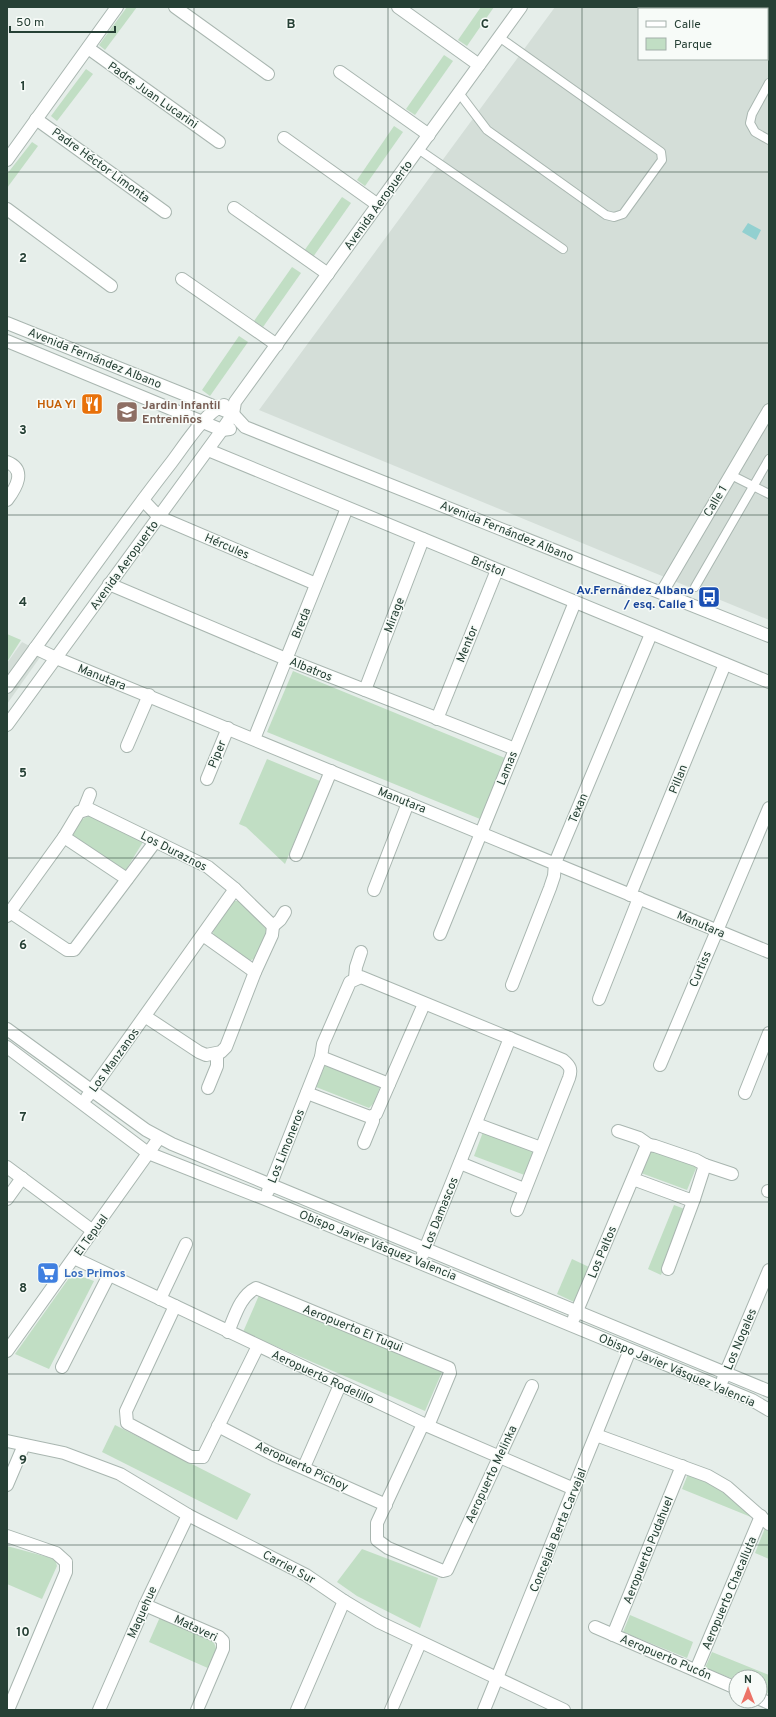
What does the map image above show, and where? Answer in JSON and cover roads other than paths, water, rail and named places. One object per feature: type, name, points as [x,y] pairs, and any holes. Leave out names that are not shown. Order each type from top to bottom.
[{"type":"street","points":[[7,160],[117,7]]},
{"type":"street","points":[[175,7],[268,74]]},
{"type":"street","points":[[398,7],[479,65]]},
{"type":"street","name":"Avenida Aeropuerto","points":[[7,725],[208,450],[233,414],[234,402],[277,345],[521,7]]},
{"type":"street","name":"Padre Juan Lucarini","points":[[88,48],[219,142]]},
{"type":"street","points":[[340,72],[429,135]]},
{"type":"street","name":"Padre Héctor Limonta","points":[[36,119],[165,212]]},
{"type":"street","points":[[284,138],[378,204]]},
{"type":"street","points":[[234,208],[328,274]]},
{"type":"street","points":[[7,209],[111,286]]},
{"type":"street","points":[[182,279],[277,345]]},
{"type":"street","name":"Avenida Fernández Albano","points":[[7,323],[233,414],[245,427],[662,592],[769,636]]},
{"type":"street","name":"Avenida Fernández Albano","points":[[7,341],[222,430],[245,427]]},
{"type":"street","name":"Avenida Aeropuerto","points":[[7,686],[143,500],[203,422],[217,408],[234,402]]},
{"type":"street","name":"Calle 1","points":[[662,592],[769,410]]},
{"type":"street","name":"Bristol","points":[[208,450],[769,682]]},
{"type":"street","points":[[7,462],[16,468],[19,477],[16,487],[7,500]]},
{"type":"street","name":"Hércules","points":[[143,500],[160,516],[316,584]]},
{"type":"street","name":"Breda","points":[[254,739],[347,508]]},
{"type":"street","name":"Mirage","points":[[365,690],[423,539]]},
{"type":"street","name":"Mentor","points":[[437,719],[497,570]]},
{"type":"street","name":"Albatros","points":[[110,584],[286,659],[515,749]]},
{"type":"street","name":"Lamas","points":[[440,934],[575,602]]},
{"type":"street","name":"Texan","points":[[512,985],[550,888],[556,863],[651,634]]},
{"type":"street","name":"Manutara","points":[[35,648],[56,658],[769,952]]},
{"type":"street","name":"Pillan","points":[[599,999],[634,896],[725,664]]},
{"type":"street","points":[[127,746],[149,696]]},
{"type":"street","name":"Piper","points":[[207,779],[228,728]]},
{"type":"street","points":[[296,855],[331,771]]},
{"type":"street","points":[[90,794],[84,809],[79,812],[64,838],[8,914],[70,951],[77,948],[155,842]]},
{"type":"street","points":[[374,890],[408,803]]},
{"type":"street","name":"Curtiss","points":[[660,1065],[769,808]]},
{"type":"street","name":"Los Duraznos","points":[[84,809],[89,809],[208,867],[235,889],[272,926]]},
{"type":"street","points":[[64,838],[127,879]]},
{"type":"street","name":"Los Manzanos","points":[[83,1103],[146,1017],[155,1001],[235,889]]},
{"type":"street","points":[[208,1088],[217,1066],[217,1054],[226,1047],[255,972],[272,935],[272,926],[280,920],[285,912]]},
{"type":"street","points":[[203,935],[255,972]]},
{"type":"street","name":"Los Limoneros","points":[[265,1199],[322,1057],[323,1044],[350,982],[355,978],[356,967],[361,952]]},
{"type":"street","points":[[355,978],[361,977],[373,981],[424,1004],[563,1060],[569,1066],[571,1071],[569,1078],[517,1210]]},
{"type":"street","points":[[364,1143],[373,1121],[373,1116],[376,1114],[424,1004]]},
{"type":"street","name":"Los Manzanos","points":[[146,1017],[199,1052],[206,1055],[217,1054]]},
{"type":"street","name":"Obispo Javier Vásquez Valencia","points":[[7,1029],[91,1091],[159,1138],[769,1391]]},
{"type":"street","points":[[745,1093],[769,1033]]},
{"type":"street","name":"Los Damascos","points":[[419,1262],[510,1038]]},
{"type":"street","name":"Obispo Javier Vásquez Valencia","points":[[7,1047],[148,1153],[265,1199],[720,1386],[752,1400],[769,1410]]},
{"type":"street","points":[[322,1057],[389,1084]]},
{"type":"street","name":"Los Limoneros","points":[[307,1093],[370,1117],[373,1116]]},
{"type":"street","points":[[476,1124],[541,1148]]},
{"type":"street","points":[[618,1131],[638,1138],[649,1145],[696,1160],[705,1165],[732,1174]]},
{"type":"street","name":"El Tepual","points":[[7,1350],[159,1138]]},
{"type":"street","name":"Los Paltos","points":[[571,1325],[644,1151],[649,1145]]},
{"type":"street","name":"Los Damascos","points":[[460,1163],[524,1189]]},
{"type":"street","points":[[668,1269],[705,1165]]},
{"type":"street","points":[[7,1167],[93,1231]]},
{"type":"street","points":[[7,1199],[22,1178]]},
{"type":"street","points":[[633,1179],[690,1200],[694,1199]]},
{"type":"street","points":[[160,1299],[186,1244]]},
{"type":"street","name":"Aeropuerto Rodelillo","points":[[74,1258],[425,1425],[574,1489]]},
{"type":"street","name":"Los Nogales","points":[[720,1386],[769,1270]]},
{"type":"street","points":[[62,1367],[109,1275]]},
{"type":"street","name":"Aeropuerto El Tuqui","points":[[228,1332],[242,1300],[250,1291],[256,1288],[449,1368],[450,1373],[425,1425]]},
{"type":"street","points":[[175,1306],[126,1412],[127,1423],[191,1457],[203,1457],[258,1346]]},
{"type":"street","name":"Concejala Berta Carvajal","points":[[484,1710],[498,1679],[630,1350]]},
{"type":"street","points":[[304,1467],[340,1385]]},
{"type":"street","name":"Aeropuerto Melinka","points":[[386,1505],[377,1523],[377,1540],[388,1548],[438,1570],[443,1572],[447,1570],[532,1386]]},
{"type":"street","points":[[386,1505],[425,1425]]},
{"type":"street","name":"Aeropuerto Pichoy","points":[[218,1426],[274,1455],[304,1467],[386,1505]]},
{"type":"street","points":[[596,1435],[708,1476],[726,1487],[765,1520]]},
{"type":"street","name":"Carriel Sur","points":[[7,1441],[64,1453],[104,1467],[136,1483],[188,1515],[306,1575],[378,1622],[564,1710]]},
{"type":"street","points":[[7,1485],[24,1445]]},
{"type":"street","name":"Aeropuerto Pudahuel","points":[[613,1635],[682,1466]]},
{"type":"street","name":"Maquehue","points":[[99,1710],[145,1605],[188,1515]]},
{"type":"street","name":"Aeropuerto Chacalluta","points":[[696,1670],[765,1520]]},
{"type":"street","points":[[7,1536],[56,1552],[66,1562],[66,1572],[8,1710]]},
{"type":"street","points":[[297,1710],[344,1601]]},
{"type":"street","name":"Mataveri","points":[[145,1605],[219,1637],[223,1641],[223,1649],[197,1710]]},
{"type":"street","name":"Aeropuerto Pucón","points":[[595,1627],[728,1684]]},
{"type":"street","points":[[391,1710],[420,1643]]},
{"type":"lane","points":[[459,93],[487,130],[606,215],[614,217],[623,214],[662,160],[661,152],[499,37]]},
{"type":"lane","points":[[769,83],[752,114],[750,123],[755,132],[769,140]]},
{"type":"lane","points":[[418,149],[563,249]]},
{"type":"lane","points":[[695,587],[769,459]]},
{"type":"lane","points":[[731,475],[769,494]]},
{"type":"water","points":[[748,223],[761,230],[756,240],[742,232]]},
{"type":"place","name":"HUA YI","points":[[92,404]]},
{"type":"place","name":"Jardin Infantil Entreniños","points":[[127,412]]},
{"type":"place","name":"Av.Fernández Albano / esq. Calle 1","points":[[709,597]]},
{"type":"place","name":"Los Primos","points":[[48,1273]]}]
